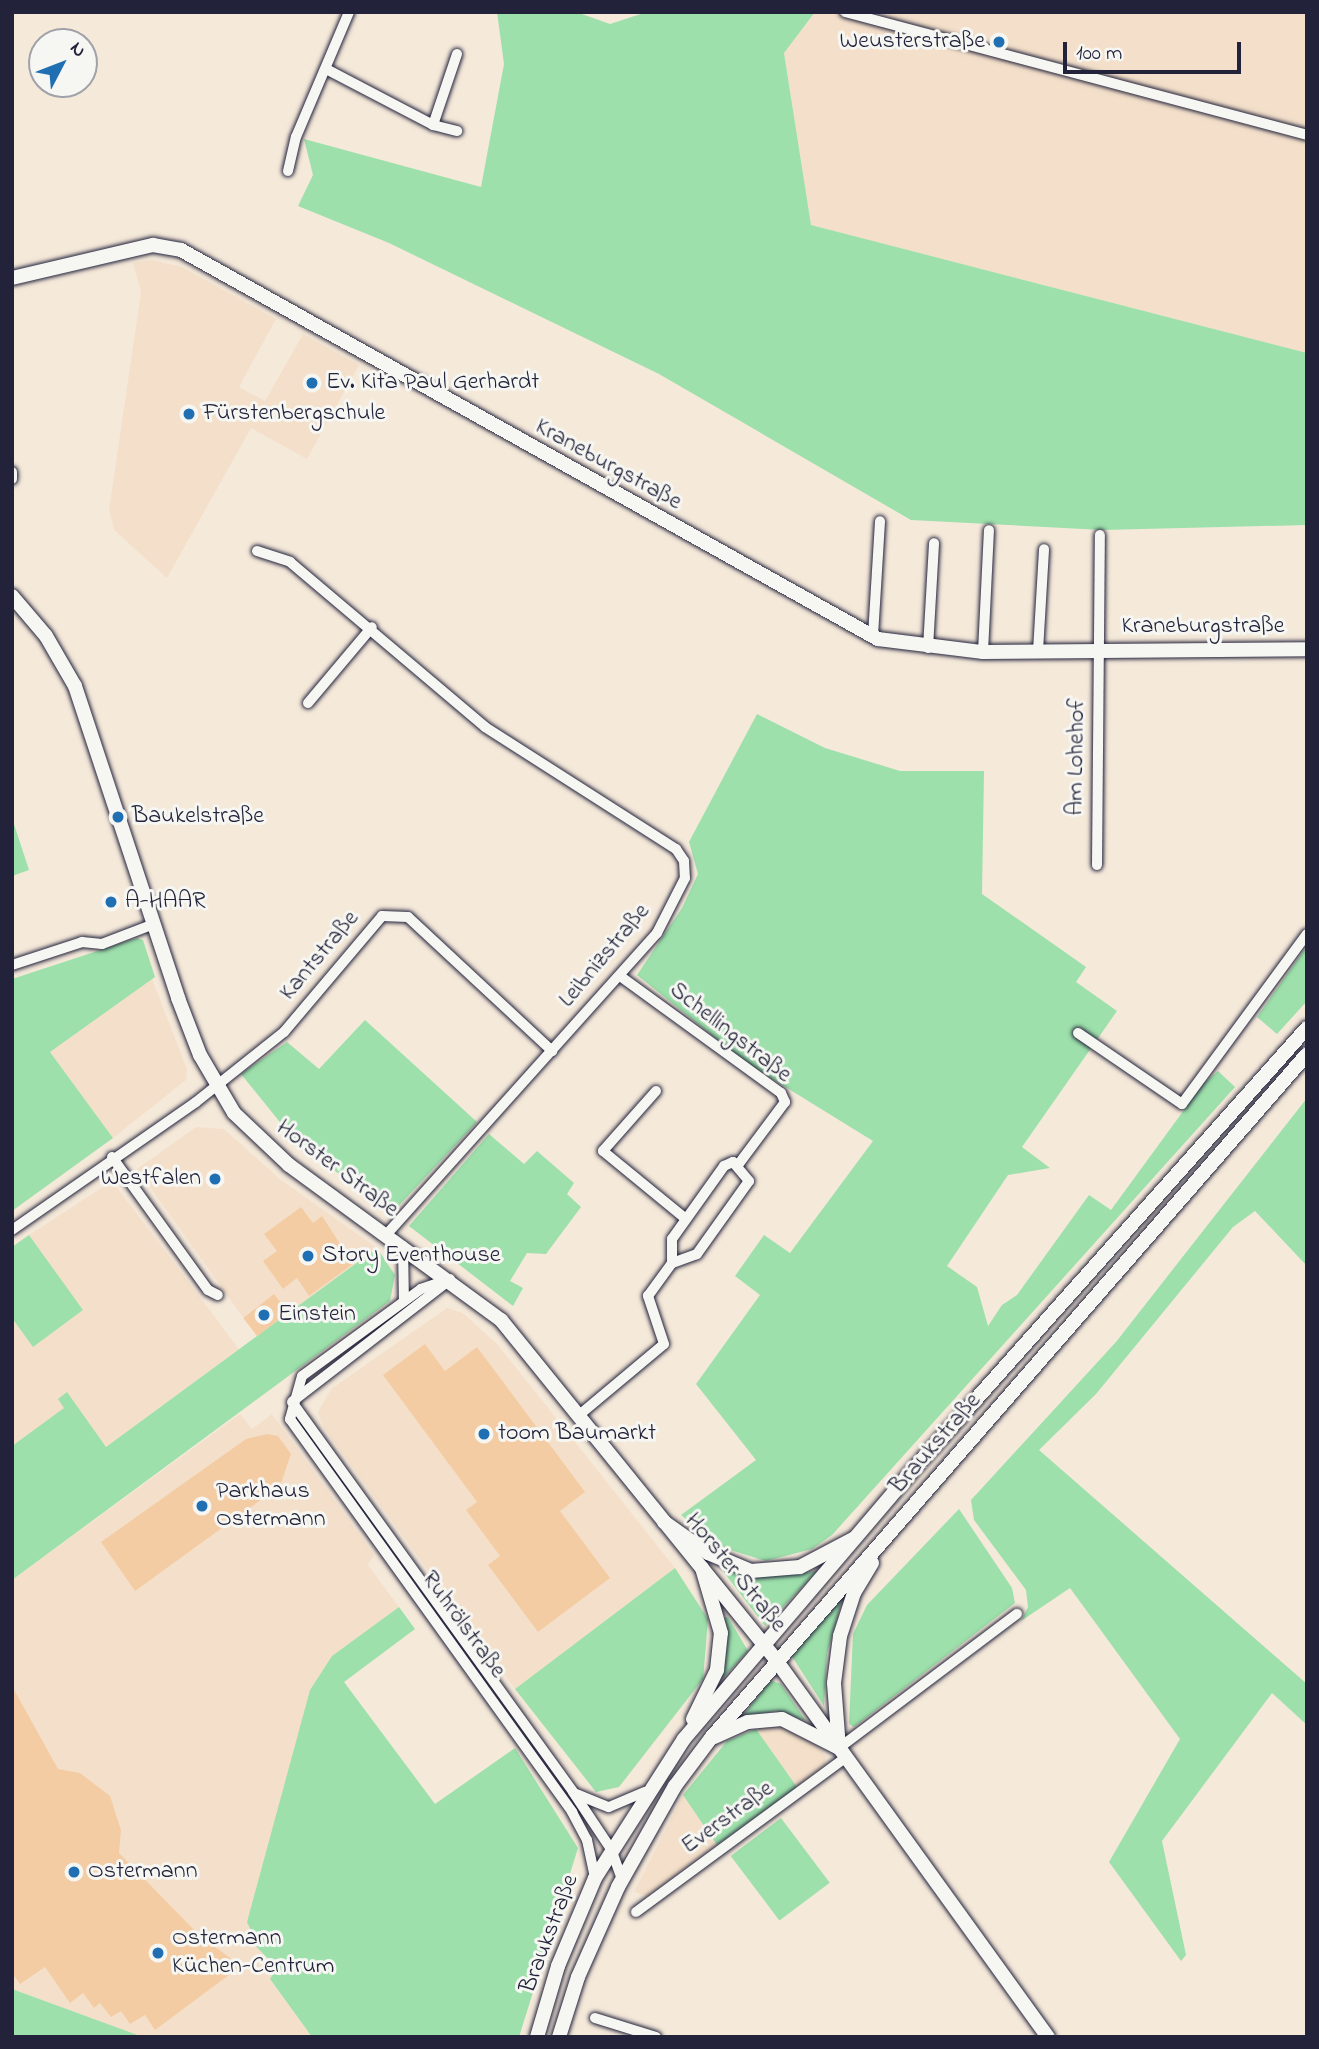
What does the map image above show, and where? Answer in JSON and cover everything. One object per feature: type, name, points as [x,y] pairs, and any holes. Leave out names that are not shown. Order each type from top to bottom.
[{"type":"main road","name":"Kraneburgstraße","points":[[12,278],[153,245],[181,250],[873,636],[928,648],[984,652],[1307,649]]},
{"type":"main road","name":"Horster Straße","points":[[14,601],[75,685],[154,924],[215,1086],[265,1146],[451,1278],[501,1320],[776,1660],[1048,2037]]},
{"type":"main road","name":"Braukstraße","points":[[537,2037],[558,1966],[595,1878],[645,1792],[684,1739],[1307,1028]]},
{"type":"main road","name":"Braukstraße","points":[[559,2037],[578,1977],[622,1879],[675,1786],[711,1738],[776,1660],[1307,1054]]},
{"type":"main road","points":[[664,1522],[708,1553],[751,1571],[800,1567],[860,1535]]},
{"type":"main road","points":[[842,1752],[834,1683],[840,1636],[854,1592],[890,1531]]},
{"type":"main road","points":[[684,1739],[717,1670],[720,1642],[702,1568]]},
{"type":"main road","points":[[711,1738],[748,1722],[782,1719],[842,1752]]},
{"type":"street","points":[[288,170],[296,137],[328,70],[349,12]]},
{"type":"street","points":[[845,12],[1307,135]]},
{"type":"street","points":[[433,125],[457,54]]},
{"type":"street","points":[[328,70],[433,125],[457,131]]},
{"type":"street","points":[[12,472],[12,479]]},
{"type":"street","points":[[873,636],[880,521]]},
{"type":"street","points":[[984,652],[989,530]]},
{"type":"street","name":"Kraneburgstraße","points":[[1099,650],[1100,535]]},
{"type":"street","points":[[928,648],[934,543]]},
{"type":"street","points":[[1038,651],[1044,549]]},
{"type":"street","name":"Leibnizstraße","points":[[257,551],[290,562],[372,627],[378,640],[485,727],[676,849],[684,860],[685,878],[671,908],[620,975],[387,1234]]},
{"type":"street","points":[[308,703],[372,627]]},
{"type":"street","name":"Am Lohehof","points":[[1097,865],[1099,650]]},
{"type":"street","name":"Kantstraße","points":[[215,1086],[284,1032],[375,923],[392,913],[414,922],[552,1051]]},
{"type":"street","points":[[12,965],[82,942],[102,944],[154,924]]},
{"type":"street","points":[[1078,1033],[1182,1104],[1307,934]]},
{"type":"street","name":"Schellingstraße","points":[[620,975],[781,1093],[785,1102],[738,1165]]},
{"type":"street","points":[[12,1230],[215,1086]]},
{"type":"street","points":[[656,1091],[603,1151],[686,1219]]},
{"type":"street","points":[[112,1157],[208,1290],[218,1295]]},
{"type":"street","points":[[578,1416],[664,1344],[648,1296],[672,1262],[672,1239],[724,1166],[738,1165],[749,1181],[696,1254],[672,1262]]},
{"type":"street","points":[[403,1245],[404,1301]]},
{"type":"street","points":[[292,1401],[302,1376],[404,1301],[451,1278]]},
{"type":"street","points":[[292,1401],[451,1278]]},
{"type":"street","name":"Ruhrölstraße","points":[[292,1401],[573,1792]]},
{"type":"street","name":"Ruhrölstraße","points":[[292,1401],[290,1419],[572,1812],[587,1840],[595,1878]]},
{"type":"street","points":[[842,1752],[1017,1614]]},
{"type":"street","name":"Everstraße","points":[[636,1912],[842,1752]]},
{"type":"street","points":[[573,1792],[609,1807],[645,1792]]},
{"type":"street","name":"Braukstraße","points":[[573,1792],[611,1849],[622,1879]]},
{"type":"street","points":[[595,2018],[656,2037]]},
{"type":"shaded area","points":[[815,12],[1307,12],[1307,353],[811,225],[784,53]]},
{"type":"shaded area","name":"Fürstenbergschule","points":[[152,260],[182,267],[276,319],[239,387],[265,401],[303,334],[359,365],[307,459],[251,428],[167,578],[114,530],[109,510],[141,292],[133,263]]},
{"type":"shaded area","points":[[152,979],[187,1069],[186,1080],[113,1138],[50,1052]]},
{"type":"shaded area","points":[[196,1127],[224,1129],[280,1179],[377,1248],[257,1337],[137,1169]]},
{"type":"shaded area","points":[[112,1181],[239,1349],[106,1447],[65,1408],[12,1446],[12,1318],[33,1346],[83,1310],[29,1235]]},
{"type":"shaded area","points":[[447,1308],[463,1313],[498,1345],[675,1568],[515,1689],[324,1428],[318,1412],[331,1389]]},
{"type":"shaded area","points":[[240,1414],[252,1429],[272,1414],[374,1555],[368,1565],[399,1607],[332,1656],[310,1690],[247,1937],[278,1968],[270,1980],[312,2037],[143,2037],[12,1989],[12,1580]]},
{"type":"shaded area","points":[[779,1724],[812,1741],[826,1756],[825,1765],[797,1787],[756,1729]]},
{"type":"shaded area","points":[[683,1795],[717,1845],[648,1896],[634,1892]]},
{"type":"green space","points":[[497,12],[576,12],[610,24],[647,12],[815,12],[784,53],[811,225],[1307,353],[1307,525],[1102,530],[911,520],[659,374],[389,243],[298,206],[313,175],[304,139],[481,187],[504,64]]},
{"type":"green space","points":[[757,714],[825,748],[900,771],[984,771],[982,894],[1086,967],[1076,982],[1117,1011],[1022,1147],[1050,1168],[1008,1175],[947,1266],[977,1287],[988,1326],[1002,1305],[1017,1295],[1089,1195],[1111,1210],[1203,1084],[1218,1071],[1235,1087],[832,1535],[812,1549],[766,1561],[718,1546],[681,1515],[756,1460],[696,1384],[760,1295],[735,1276],[764,1235],[790,1253],[873,1141],[748,1064],[637,975],[682,908],[698,874],[689,842]]},
{"type":"green space","points":[[12,818],[29,870],[12,876]]},
{"type":"green space","points":[[137,938],[143,940],[155,977],[50,1052],[113,1138],[12,1211],[12,979]]},
{"type":"green space","points":[[1307,946],[1307,1001],[1277,1034],[1257,1017]]},
{"type":"green space","points":[[365,1020],[477,1122],[392,1213],[296,1142],[241,1074],[287,1042],[319,1069]]},
{"type":"green space","points":[[1307,1098],[1307,1266],[1255,1211],[1233,1227],[1096,1394],[1039,1450],[1307,1684],[1307,1725],[1272,1693],[1162,1841],[1186,1955],[1181,1961],[1109,1862],[1180,1739],[1070,1588],[1021,1621],[1028,1607],[1026,1590],[974,1520],[971,1500],[1116,1342]]},
{"type":"green space","points":[[489,1134],[524,1164],[537,1151],[574,1183],[567,1194],[581,1207],[546,1254],[527,1253],[510,1281],[523,1288],[513,1306],[409,1226]]},
{"type":"green space","points":[[29,1235],[83,1310],[33,1347],[12,1318],[12,1247]]},
{"type":"green space","points":[[377,1248],[395,1275],[390,1301],[12,1580],[12,1446],[64,1408],[58,1399],[67,1392],[106,1447]]},
{"type":"green space","points":[[959,1509],[1012,1588],[1015,1603],[854,1727],[849,1724],[853,1634],[867,1605]]},
{"type":"green space","points":[[719,1566],[756,1577],[817,1571],[765,1626]]},
{"type":"green space","points":[[675,1568],[708,1619],[703,1679],[619,1787],[596,1792],[515,1689]]},
{"type":"green space","points":[[843,1597],[827,1654],[824,1706],[791,1655]]},
{"type":"green space","points":[[399,1607],[415,1629],[344,1682],[435,1804],[515,1748],[578,1848],[519,2037],[312,2037],[270,1979],[277,1968],[247,1937],[252,1933],[247,1922],[310,1690],[332,1656]]},
{"type":"green space","points":[[728,1617],[748,1651],[722,1679],[724,1618]]},
{"type":"green space","points":[[770,1680],[781,1684],[806,1721],[776,1711],[742,1717]]},
{"type":"green space","points":[[756,1729],[797,1787],[717,1845],[683,1795],[727,1741]]},
{"type":"green space","points":[[781,1818],[830,1883],[779,1921],[731,1856]]},
{"type":"green space","points":[[12,1989],[143,2037],[12,2037]]},
{"type":"building","name":"Story Eventhouse","points":[[301,1207],[313,1223],[322,1216],[353,1264],[309,1296],[297,1278],[283,1289],[263,1261],[277,1251],[264,1234]]},
{"type":"building","name":"Einstein","points":[[274,1294],[288,1312],[257,1336],[243,1318]]},
{"type":"building","name":"toom Baumarkt","points":[[425,1344],[445,1371],[477,1347],[585,1492],[560,1511],[610,1578],[538,1632],[488,1565],[500,1556],[466,1510],[477,1502],[383,1375]]},
{"type":"building","name":"Parkhaus Ostermann","points":[[267,1434],[278,1436],[291,1454],[280,1486],[135,1591],[101,1542],[246,1439]]},
{"type":"building","name":"Ostermann","points":[[12,1686],[58,1769],[80,1773],[110,1796],[121,1830],[119,1853],[199,1935],[241,1966],[155,2030],[145,2015],[130,2024],[121,2011],[111,2017],[100,2003],[94,2008],[83,1993],[70,2003],[45,1967],[20,1984],[12,1973]]},
{"type":"place","name":"Weusterstraße","points":[[999,42]]},
{"type":"place","name":"Ev. Kita Paul Gerhardt","points":[[312,383]]},
{"type":"place","name":"Fürstenbergschule","points":[[189,414]]},
{"type":"place","name":"Baukelstraße","points":[[118,817]]},
{"type":"place","name":"A-HAAR","points":[[111,902]]},
{"type":"place","name":"Westfalen","points":[[215,1179]]},
{"type":"place","name":"Story Eventhouse","points":[[308,1256]]},
{"type":"place","name":"Einstein","points":[[264,1315]]},
{"type":"place","name":"toom Baumarkt","points":[[484,1434]]},
{"type":"place","name":"Parkhaus Ostermann","points":[[202,1506]]},
{"type":"place","name":"Ostermann","points":[[74,1872]]},
{"type":"place","name":"Ostermann Küchen-Centrum","points":[[158,1953]]}]
